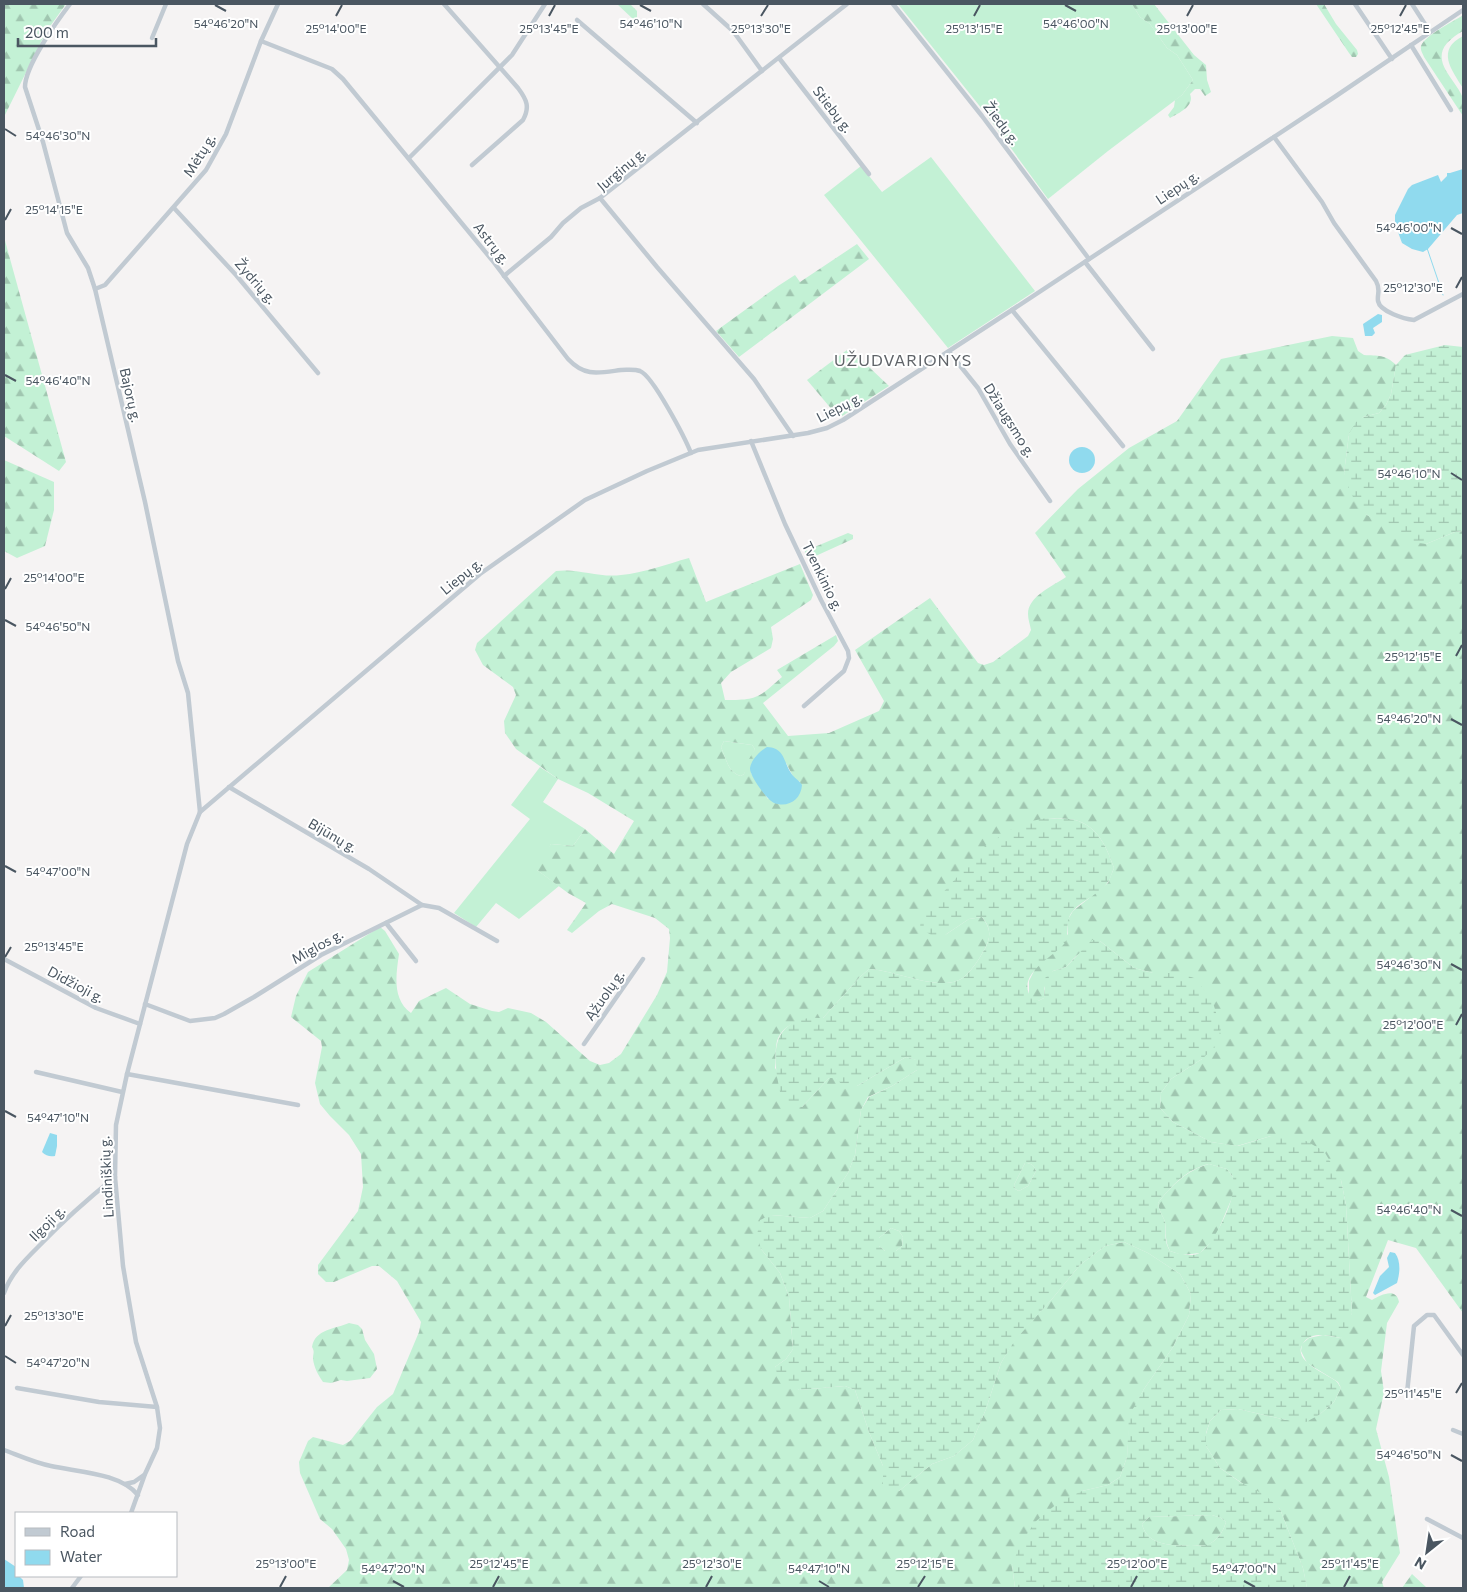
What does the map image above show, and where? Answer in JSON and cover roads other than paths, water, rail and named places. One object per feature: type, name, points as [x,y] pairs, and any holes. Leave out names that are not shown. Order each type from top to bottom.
[{"type":"street","name":"Bajorų g.","points":[[70,4],[48,34],[27,78],[25,87],[43,142],[67,233],[88,268],[95,289],[145,502],[178,661],[188,693],[200,812]]},
{"type":"street","points":[[152,38],[166,4]]},
{"type":"street","name":"Mėtų g.","points":[[95,289],[105,285],[206,170],[231,122],[278,4]]},
{"type":"street","points":[[444,4],[526,98],[527,112],[523,120],[472,165]]},
{"type":"street","points":[[409,158],[512,55],[545,4]]},
{"type":"street","points":[[703,4],[733,31],[762,71]]},
{"type":"street","name":"Jurginų g.","points":[[793,436],[754,380],[657,268],[600,198],[847,4]]},
{"type":"street","name":"Žiedų g.","points":[[893,4],[982,116],[1153,349]]},
{"type":"street","points":[[1355,4],[1392,59]]},
{"type":"street","points":[[1412,4],[1430,32]]},
{"type":"street","name":"Liepų g.","points":[[200,812],[486,569],[585,500],[698,450],[793,436],[817,431],[843,420],[949,352],[1463,10]]},
{"type":"street","points":[[578,20],[697,123]]},
{"type":"street","name":"Astrų g.","points":[[262,41],[332,69],[355,93],[409,158],[577,368],[586,372],[631,369],[639,370],[645,374],[670,412],[691,453]]},
{"type":"street","points":[[1411,45],[1451,110]]},
{"type":"street","name":"Stiebų g.","points":[[779,58],[869,174]]},
{"type":"street","points":[[1274,137],[1322,202],[1334,223],[1376,281],[1379,287],[1378,301],[1381,306],[1389,312],[1414,320],[1463,294]]},
{"type":"street","points":[[504,276],[551,237],[563,223],[581,208],[600,198]]},
{"type":"street","name":"Žydrių g.","points":[[174,208],[236,275],[318,373]]},
{"type":"street","points":[[1012,310],[1123,446]]},
{"type":"street","name":"Džiaugsmo g.","points":[[949,352],[978,388],[1010,444],[1050,501]]},
{"type":"street","name":"Tvenkinio g.","points":[[751,441],[785,524],[821,600],[848,651],[849,658],[844,671],[804,706]]},
{"type":"street","name":"Bijūnų g.","points":[[230,787],[369,869],[422,905]]},
{"type":"street","name":"Lindiniškių g.","points":[[131,1512],[145,1474],[154,1458],[160,1436],[157,1407],[136,1342],[123,1266],[115,1176],[116,1125],[122,1092],[187,844],[200,812]]},
{"type":"street","points":[[422,905],[428,904],[439,908],[498,941]]},
{"type":"street","name":"Miglos g.","points":[[146,1004],[190,1022],[215,1018],[245,1002],[321,955],[422,905]]},
{"type":"street","points":[[386,923],[416,961]]},
{"type":"street","name":"Didžioji g.","points":[[4,958],[96,1008],[140,1024]]},
{"type":"street","name":"Ąžuolų g.","points":[[584,1044],[643,959]]},
{"type":"street","points":[[36,1072],[122,1092]]},
{"type":"street","points":[[127,1074],[298,1105]]},
{"type":"street","name":"Ilgoji g.","points":[[4,1293],[11,1277],[20,1266],[69,1216],[115,1176]]},
{"type":"street","points":[[1407,1392],[1414,1326],[1427,1315],[1434,1315],[1463,1354]]},
{"type":"street","points":[[17,1388],[99,1402],[157,1407]]},
{"type":"street","points":[[1453,1430],[1463,1434]]},
{"type":"street","points":[[4,1450],[37,1463],[79,1471],[125,1484],[138,1495]]},
{"type":"street","points":[[125,1484],[134,1482],[145,1474]]},
{"type":"street","points":[[1427,1520],[1463,1538]]},
{"type":"street","points":[[72,1588],[79,1577]]},
{"type":"water","points":[[1463,169],[1463,213],[1457,215],[1428,249],[1423,252],[1412,249],[1402,243],[1395,224],[1395,215],[1408,189],[1412,185],[1438,175],[1441,182],[1447,176],[1447,173]]},
{"type":"water","points":[[1378,314],[1382,315],[1382,322],[1373,328],[1375,333],[1372,336],[1365,336],[1363,324]]},
{"type":"water","points":[[1082,447],[1091,451],[1095,460],[1091,469],[1082,473],[1073,469],[1069,460],[1073,451]]},
{"type":"water","points":[[767,747],[777,750],[783,756],[791,773],[802,785],[799,795],[789,803],[779,804],[771,801],[759,787],[750,771],[754,759]]},
{"type":"water","points":[[50,1133],[57,1135],[55,1156],[48,1156],[42,1152]]},
{"type":"water","points":[[1390,1252],[1395,1253],[1399,1263],[1397,1283],[1375,1295],[1373,1293],[1380,1276],[1389,1267],[1387,1258]]},
{"type":"water","points":[[4,1559],[15,1566],[15,1577],[20,1577],[23,1580],[24,1588],[7,1588],[4,1586]]},
{"type":"waterway","points":[[1427,248],[1443,295]]},
{"type":"district","name":"UŽUDVARIONYS","points":[[903,359]]}]
